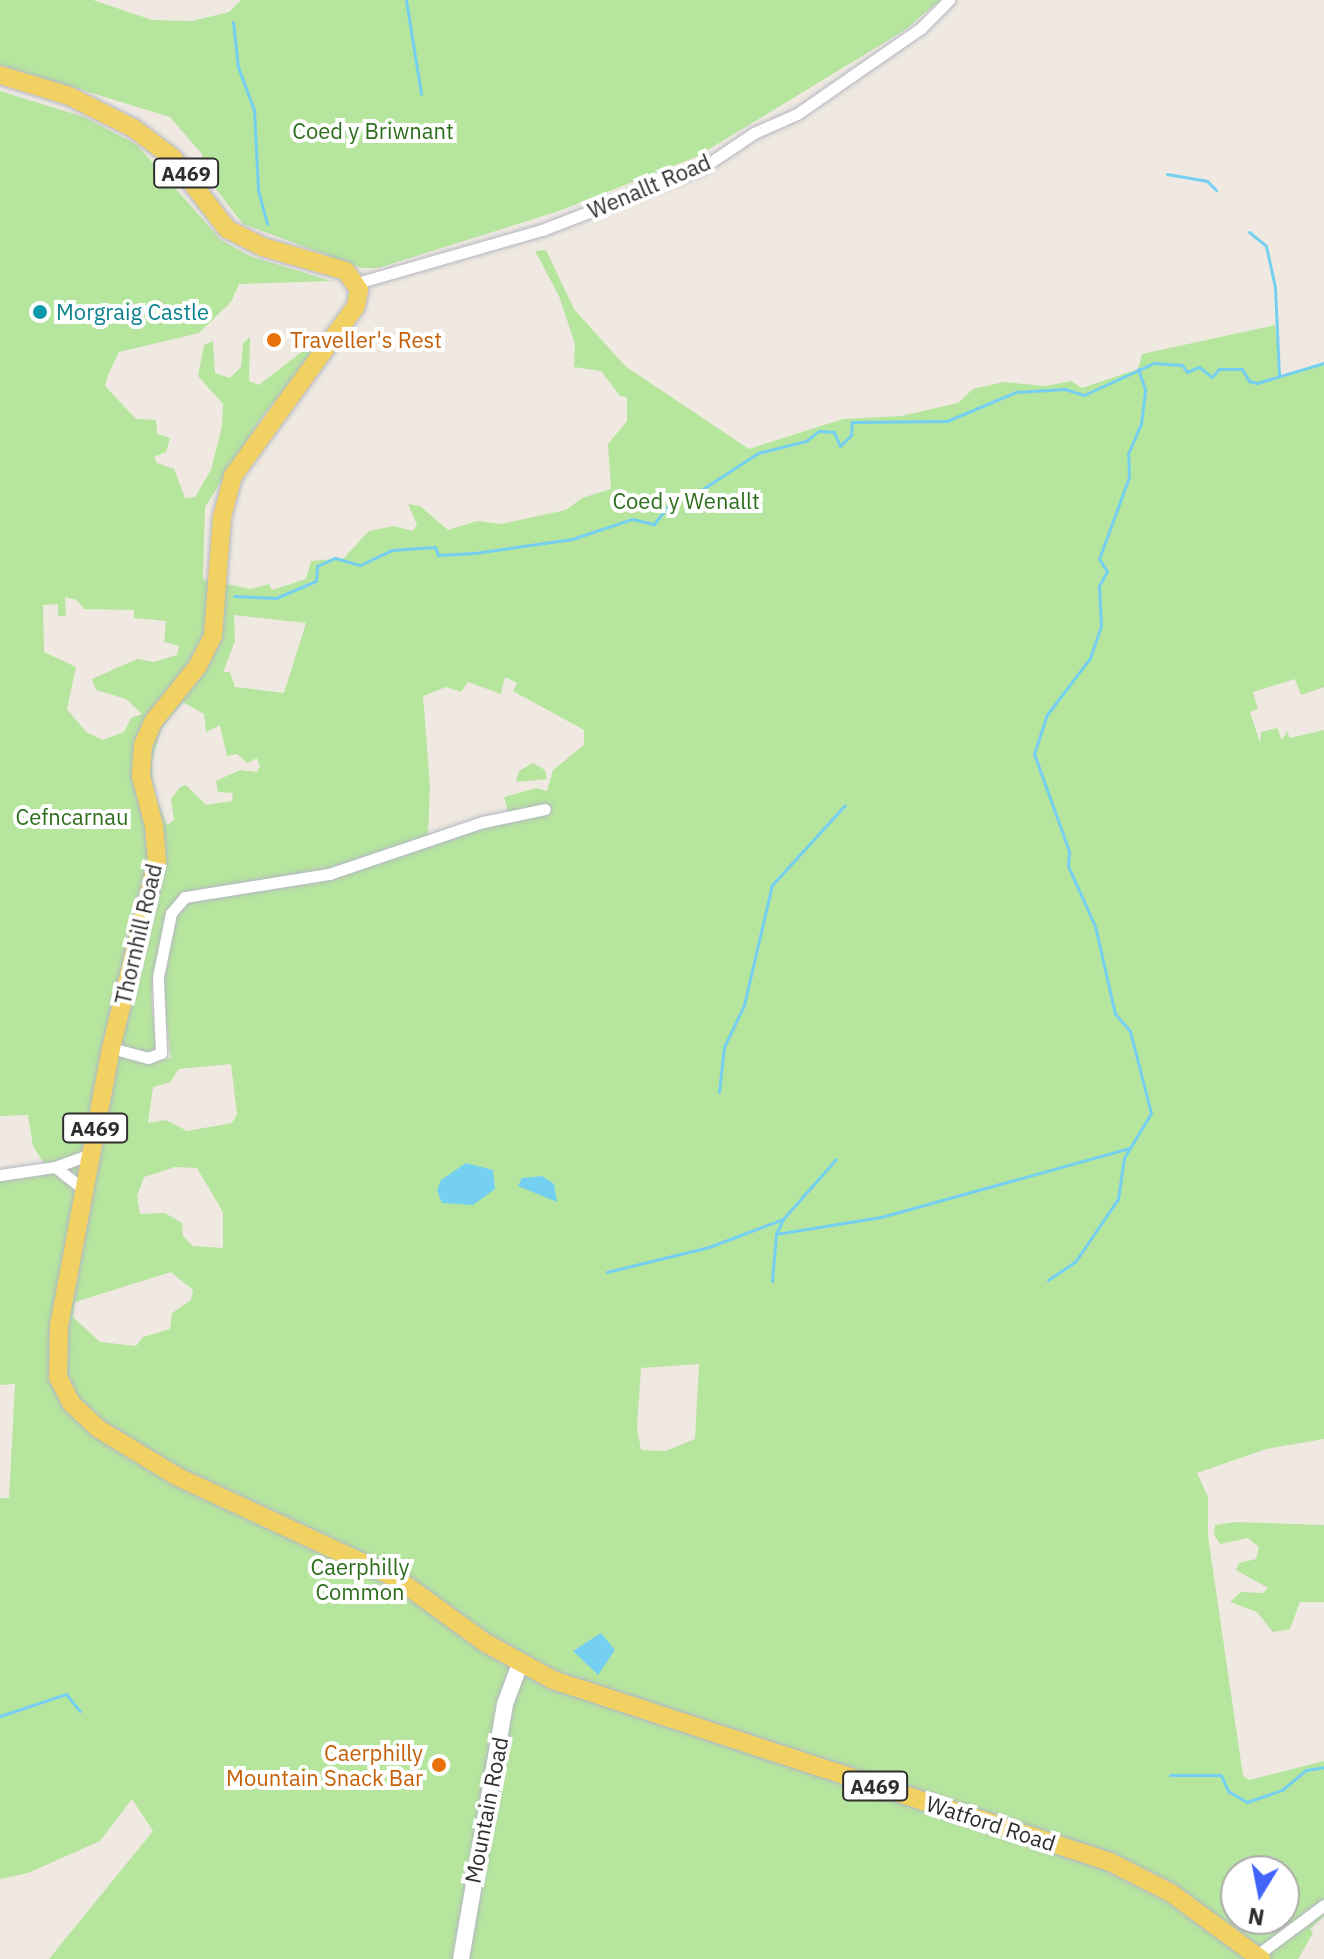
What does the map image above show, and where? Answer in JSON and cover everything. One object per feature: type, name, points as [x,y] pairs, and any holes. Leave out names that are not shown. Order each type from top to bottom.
[{"type":"main road","name":"A469","points":[[0,75],[69,96],[133,128],[172,157],[227,229],[263,247],[346,271],[357,283]]},
{"type":"main road","name":"Thornhill Road","points":[[357,283],[356,306],[233,476],[222,517],[213,636],[197,667],[147,735],[141,776],[154,826],[157,861],[111,1048],[83,1189],[56,1348],[58,1377],[72,1404],[99,1429],[178,1477],[396,1578],[520,1664]]},
{"type":"main road","name":"Watford Road","points":[[520,1664],[615,1703],[1110,1862],[1171,1893],[1259,1957]]},
{"type":"main road","name":"Mountain Road","points":[[461,1959],[505,1704],[520,1664]]},
{"type":"street","name":"Wenallt Road","points":[[357,283],[542,230],[702,168],[754,133],[797,114],[921,28],[949,0]]},
{"type":"street","points":[[111,1048],[148,1058],[161,1053],[158,977],[171,913],[185,897],[329,874],[483,822],[545,809]]},
{"type":"street","points":[[0,1175],[55,1167],[90,1154]]},
{"type":"street","points":[[55,1167],[83,1189]]},
{"type":"street","points":[[1259,1957],[1324,1905]]},
{"type":"green space","name":"Coed y Briwnant","points":[[0,0],[93,0],[152,20],[192,21],[229,12],[241,0],[940,0],[905,30],[696,157],[559,211],[378,268],[362,268],[243,224],[202,171],[202,154],[170,117],[0,65]]},
{"type":"green space","points":[[0,91],[84,117],[136,144],[221,240],[250,256],[331,281],[239,284],[231,302],[199,333],[119,352],[105,386],[136,419],[156,420],[157,434],[170,438],[166,452],[154,457],[157,463],[174,469],[185,498],[195,497],[211,470],[222,426],[223,404],[198,376],[204,345],[213,341],[215,373],[230,378],[241,367],[243,343],[250,337],[249,381],[259,385],[318,339],[318,350],[265,413],[205,507],[203,579],[250,589],[269,584],[272,590],[306,579],[311,561],[344,558],[369,531],[394,526],[413,531],[417,525],[408,504],[420,506],[448,530],[477,521],[501,524],[566,510],[582,498],[611,489],[608,444],[627,421],[627,397],[620,396],[601,371],[574,367],[575,344],[559,296],[535,251],[546,250],[574,309],[625,366],[749,449],[843,419],[901,416],[958,403],[973,389],[1004,382],[1046,386],[1071,381],[1082,388],[1138,369],[1142,354],[1275,325],[1280,375],[1324,363],[1324,687],[1301,695],[1295,679],[1253,692],[1258,709],[1250,712],[1260,743],[1261,732],[1277,728],[1282,740],[1287,731],[1290,738],[1324,730],[1324,1439],[1266,1449],[1197,1473],[1208,1497],[1208,1536],[1243,1776],[1249,1780],[1324,1761],[1324,1916],[1310,1929],[1313,1933],[1298,1959],[49,1959],[153,1831],[132,1799],[100,1841],[28,1873],[0,1879],[0,1498],[9,1498],[15,1384],[0,1385],[0,1181],[44,1175],[45,1165],[33,1146],[28,1115],[0,1116]],"holes":[[[65,597],[77,600],[84,609],[134,610],[134,618],[166,621],[164,642],[179,646],[177,655],[154,662],[137,659],[92,679],[96,690],[126,699],[142,714],[131,718],[124,732],[103,740],[86,732],[67,709],[76,667],[44,652],[43,605],[58,604],[58,616],[66,616]],[[234,615],[306,623],[284,693],[235,687],[230,672],[223,672],[235,641]],[[505,677],[517,683],[513,691],[584,730],[584,745],[553,770],[547,791],[536,788],[504,797],[508,811],[428,834],[430,786],[423,696],[446,687],[461,692],[468,682],[501,694]],[[183,702],[204,714],[206,732],[220,725],[227,756],[237,754],[247,763],[257,758],[260,766],[257,772],[240,770],[216,781],[218,792],[233,793],[232,801],[206,805],[186,785],[180,787],[171,799],[174,820],[167,825],[153,790],[152,761],[161,729]],[[317,878],[316,883],[188,902],[176,914],[162,989],[171,1058],[151,1062],[148,1052],[156,1048],[151,993],[179,900]],[[231,1064],[237,1114],[232,1123],[187,1131],[166,1120],[148,1123],[153,1087],[170,1082],[179,1069]],[[175,1167],[197,1168],[223,1212],[223,1248],[193,1246],[183,1236],[182,1223],[165,1213],[140,1214],[137,1196],[144,1177]],[[171,1272],[193,1290],[191,1300],[172,1313],[170,1329],[143,1337],[136,1346],[100,1342],[73,1317],[75,1302]],[[699,1364],[695,1439],[666,1451],[641,1450],[637,1427],[641,1368]]]},
{"type":"green space","points":[[533,763],[545,770],[547,779],[516,782],[519,771]]},
{"type":"green space","points":[[1236,1522],[1324,1525],[1324,1602],[1300,1602],[1290,1629],[1273,1632],[1257,1612],[1230,1602],[1241,1592],[1263,1593],[1268,1588],[1236,1570],[1239,1563],[1256,1559],[1259,1547],[1248,1538],[1220,1544],[1214,1534],[1215,1525]]},
{"type":"water","points":[[466,1163],[493,1170],[495,1189],[473,1205],[442,1203],[437,1190],[441,1180]]},
{"type":"water","points":[[542,1176],[554,1184],[557,1202],[518,1186],[522,1178]]},
{"type":"water","points":[[601,1633],[615,1650],[598,1675],[573,1651]]},
{"type":"waterway","points":[[406,0],[421,94]]},
{"type":"waterway","points":[[233,22],[238,67],[254,110],[258,190],[267,224]]},
{"type":"waterway","points":[[1167,174],[1207,181],[1216,190]]},
{"type":"waterway","points":[[1249,232],[1266,246],[1275,287],[1279,375]]},
{"type":"waterway","points":[[234,596],[276,598],[316,581],[317,566],[335,558],[360,565],[392,550],[435,547],[438,555],[475,553],[572,539],[632,519],[654,524],[677,495],[701,490],[758,453],[806,441],[819,431],[834,432],[840,446],[851,435],[852,422],[947,421],[1016,392],[1065,389],[1084,395],[1154,363],[1182,365],[1187,372],[1199,367],[1212,377],[1219,369],[1242,369],[1249,381],[1257,383],[1324,363]]},
{"type":"waterway","points":[[1048,1280],[1075,1262],[1118,1199],[1124,1158],[1151,1113],[1130,1031],[1115,1014],[1095,926],[1068,866],[1069,851],[1034,754],[1046,716],[1090,658],[1101,626],[1099,586],[1107,571],[1099,559],[1129,477],[1128,454],[1141,424],[1145,389],[1138,369]]},
{"type":"waterway","points":[[719,1092],[724,1047],[744,1005],[772,885],[845,805]]},
{"type":"waterway","points":[[776,1234],[881,1217],[1129,1148]]},
{"type":"waterway","points":[[772,1281],[776,1234],[783,1219],[836,1159]]},
{"type":"waterway","points":[[607,1272],[709,1247],[783,1219]]},
{"type":"waterway","points":[[0,1716],[66,1694],[80,1711]]},
{"type":"waterway","points":[[1170,1775],[1221,1775],[1228,1791],[1247,1802],[1282,1790],[1306,1770],[1324,1767]]},
{"type":"place","name":"Morgraig Castle","points":[[40,312]]},
{"type":"place","name":"Traveller's Rest","points":[[274,340]]},
{"type":"place","name":"Caerphilly Mountain Snack Bar","points":[[439,1765]]},
{"type":"park label","name":"Coed y Wenallt","points":[[686,501]]},
{"type":"park label","name":"Cefncarnau","points":[[72,817]]},
{"type":"park label","name":"Caerphilly Common","points":[[360,1578]]}]
